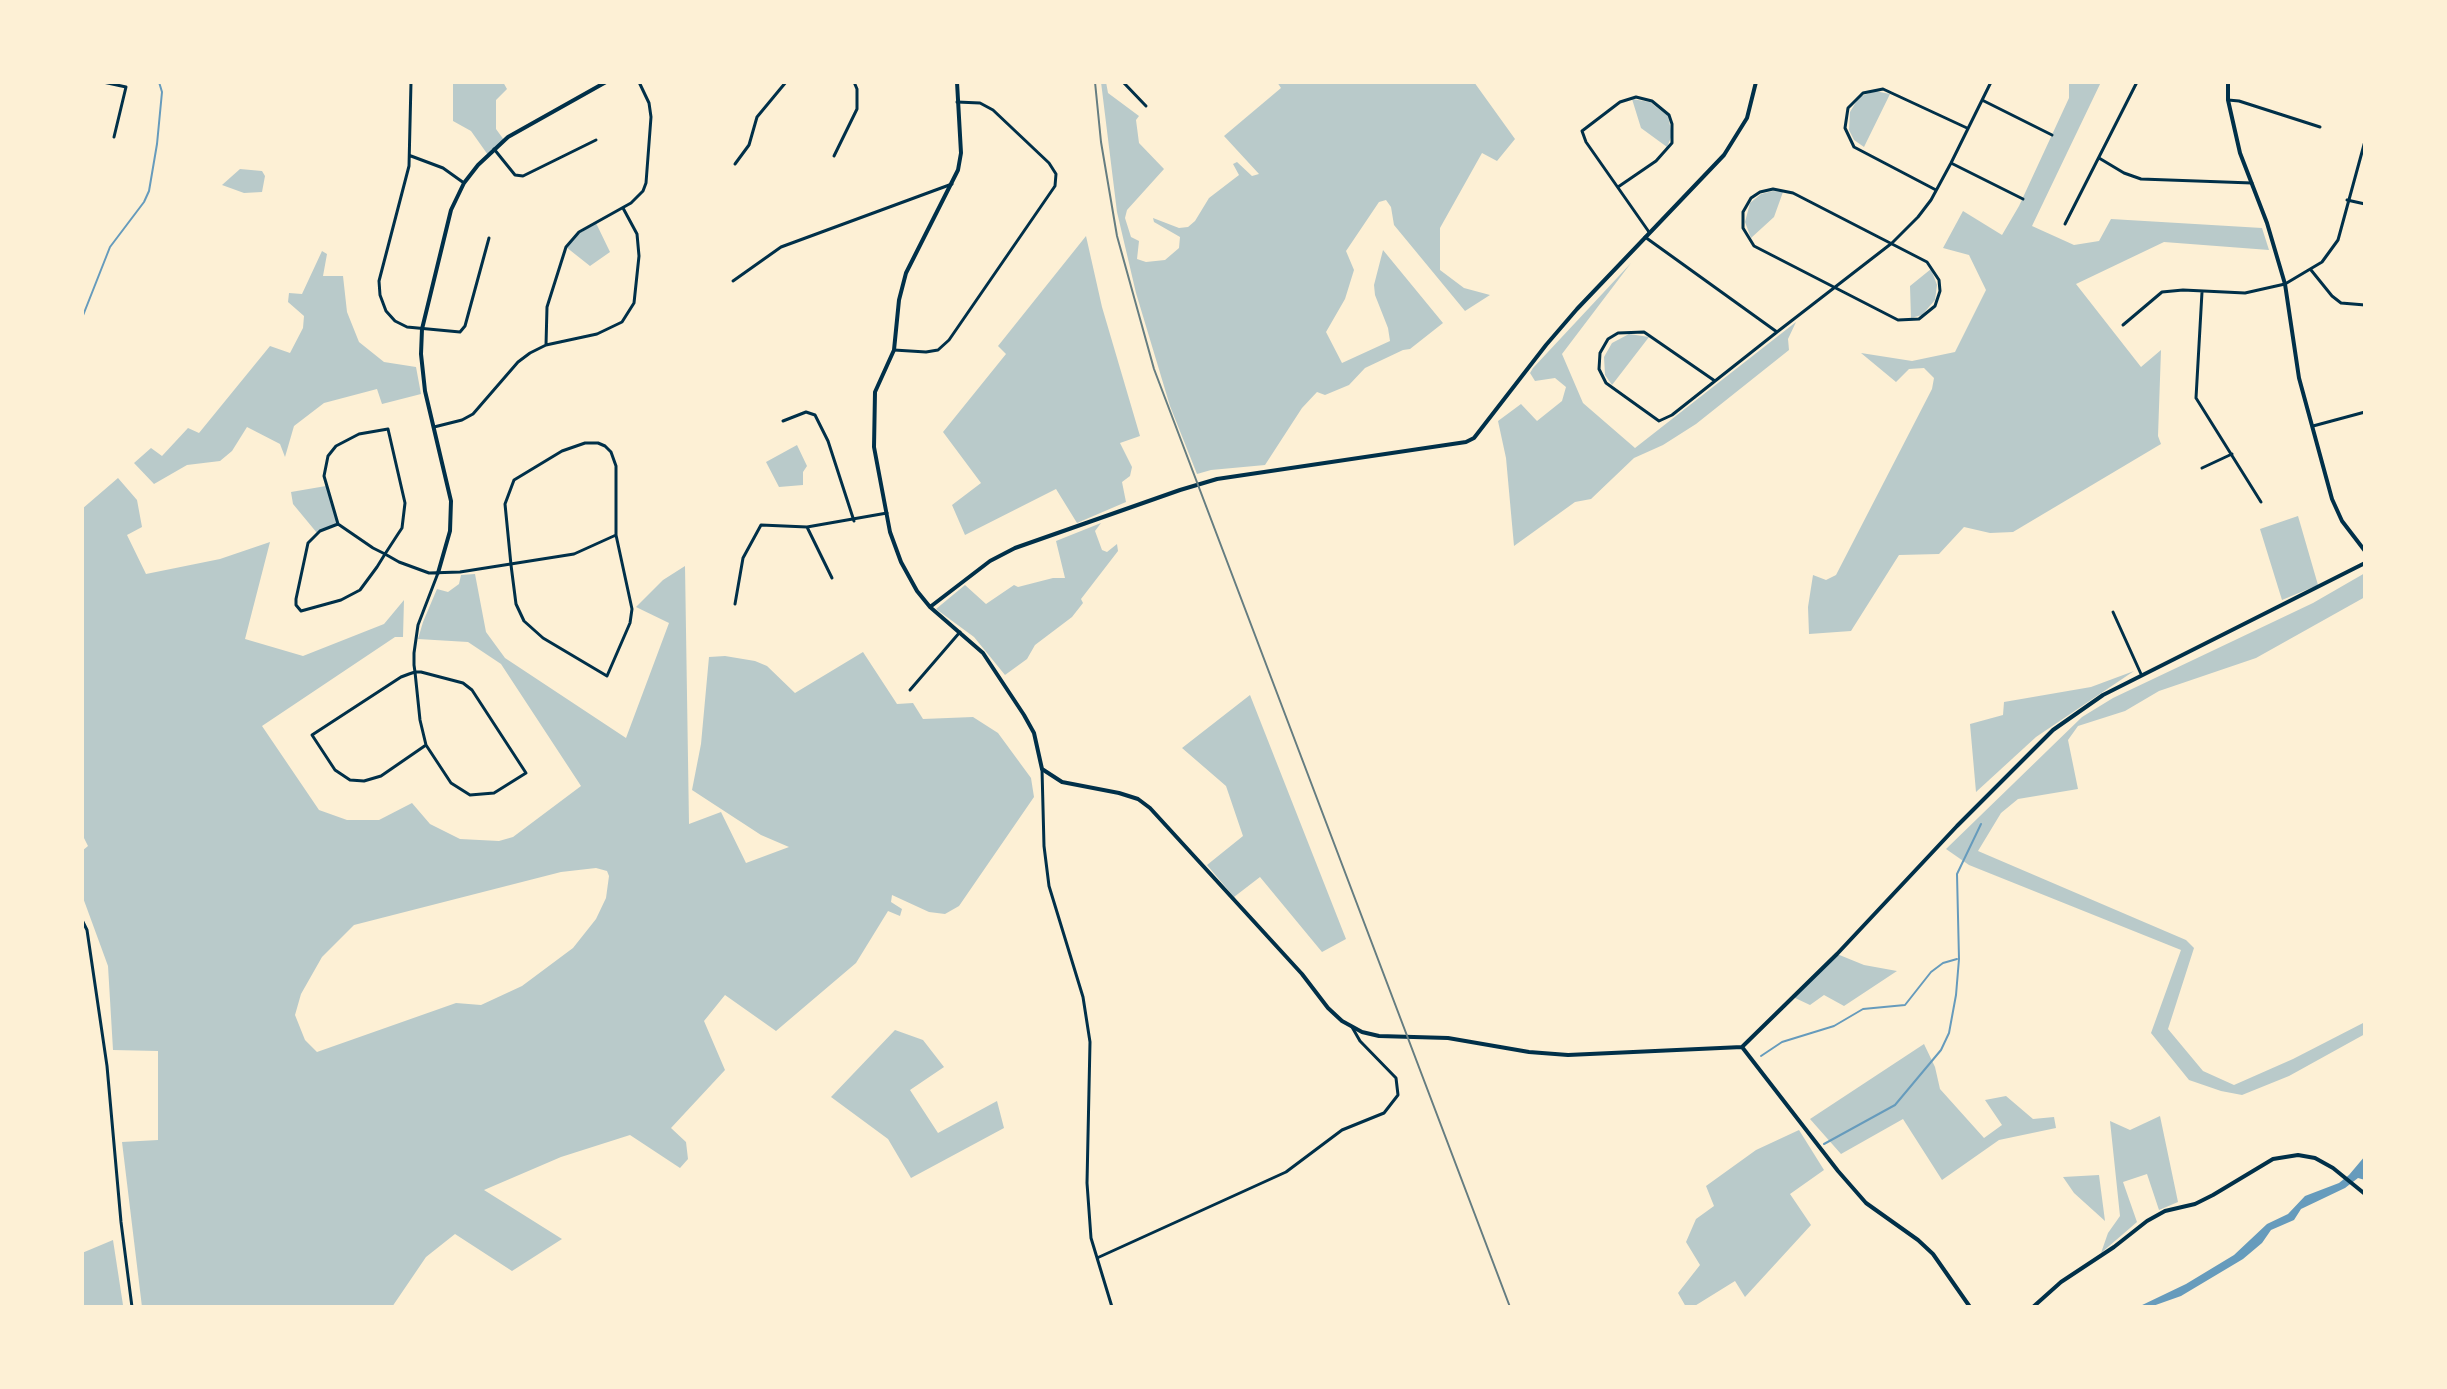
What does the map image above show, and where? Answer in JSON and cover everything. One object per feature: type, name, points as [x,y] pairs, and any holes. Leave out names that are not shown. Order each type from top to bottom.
[{"type":"street","points":[[103,82],[126,87],[114,137]]},
{"type":"street","points":[[411,82],[411,156],[379,288],[382,304],[395,321],[407,327],[456,333],[462,330],[489,238]]},
{"type":"street","points":[[588,82],[592,89]]},
{"type":"street","points":[[426,745],[381,776],[364,781],[350,780],[335,770],[312,735],[385,687],[415,672],[463,683],[472,690],[526,773],[494,793],[470,795],[451,783],[426,745],[415,672],[415,639],[448,541],[452,510],[423,373],[424,329],[443,234],[464,183],[494,149],[508,137],[606,82]]},
{"type":"street","points":[[546,345],[547,307],[566,247],[579,232],[623,208],[643,191],[648,169],[651,117],[649,103],[639,82]]},
{"type":"street","points":[[735,164],[749,145],[757,117],[786,82]]},
{"type":"street","points":[[834,156],[857,109],[854,82]]},
{"type":"street","points":[[957,82],[961,153],[958,170],[906,273],[899,300],[894,350],[875,392],[874,447],[894,547],[917,591],[930,607],[983,653],[1034,733],[1042,769],[1044,846],[1049,886],[1083,997],[1090,1042],[1087,1183],[1091,1238],[1112,1307]]},
{"type":"street","points":[[1123,82],[1146,106]]},
{"type":"street","points":[[930,607],[990,561],[1015,548],[1180,490],[1217,479],[1466,442],[1474,438],[1546,345],[1735,141],[1751,109],[1756,82]]},
{"type":"street","points":[[1715,381],[1644,332],[1628,331],[1613,336],[1605,344],[1599,358],[1601,374],[1610,387],[1659,421],[1672,415],[1892,243],[1918,217],[1951,163],[1991,82]]},
{"type":"street","points":[[2065,224],[2137,82]]},
{"type":"street","points":[[2228,82],[2228,100],[2240,153],[2285,284],[2293,347],[2335,509],[2365,551]]},
{"type":"street","points":[[1936,190],[1854,147],[1845,128],[1848,108],[1863,93],[1883,89],[1967,128]]},
{"type":"street","points":[[1618,187],[1666,152],[1673,135],[1669,115],[1652,101],[1629,98],[1608,109],[1582,131],[1586,142],[1647,234],[1777,332]]},
{"type":"street","points":[[1982,100],[2052,135]]},
{"type":"street","points":[[2228,100],[2320,127]]},
{"type":"street","points":[[894,350],[938,350],[949,340],[1055,186],[1056,174],[1049,163],[993,110],[980,103],[957,102]]},
{"type":"street","points":[[494,149],[515,175],[523,176],[596,140]]},
{"type":"street","points":[[2123,325],[2162,292],[2236,294],[2285,284],[2311,270],[2334,247],[2365,141]]},
{"type":"street","points":[[411,156],[443,168],[464,183]]},
{"type":"street","points":[[2099,158],[2141,179],[2252,183]]},
{"type":"street","points":[[1951,163],[2023,199]]},
{"type":"street","points":[[733,281],[781,247],[953,184]]},
{"type":"street","points":[[1767,189],[1789,191],[1892,243],[1927,262],[1937,275],[1939,296],[1928,314],[1914,320],[1898,320],[1759,249],[1750,242],[1742,222],[1744,209],[1751,198],[1767,189]]},
{"type":"street","points":[[2347,200],[2365,204]]},
{"type":"street","points":[[434,427],[473,414],[518,362],[530,353],[546,345],[610,329],[622,322],[630,312],[638,275],[639,239],[623,208]]},
{"type":"street","points":[[2311,270],[2341,303],[2365,305]]},
{"type":"street","points":[[2202,292],[2196,398],[2261,502]]},
{"type":"street","points":[[783,421],[806,412],[815,415],[828,441],[854,521]]},
{"type":"street","points":[[2313,426],[2365,412]]},
{"type":"street","points":[[338,524],[320,531],[308,543],[296,599],[298,609],[309,610],[349,597],[365,584],[385,554],[402,528],[405,515],[388,429],[345,440],[328,456],[324,476],[338,524],[385,554],[410,567],[438,573],[511,565],[574,554],[616,535]]},
{"type":"street","points":[[598,443],[605,446],[614,459],[617,475],[616,535],[632,616],[607,676],[543,638],[524,621],[516,604],[511,565],[505,504],[514,480],[575,445],[598,443]]},
{"type":"street","points":[[2202,468],[2232,454]]},
{"type":"street","points":[[735,604],[743,558],[761,525],[807,527],[887,513]]},
{"type":"street","points":[[807,527],[832,578]]},
{"type":"street","points":[[1042,769],[1062,782],[1119,793],[1138,799],[1150,808],[1302,974],[1328,1008],[1352,1027],[1379,1036],[1448,1038],[1529,1052],[1568,1055],[1742,1047],[1837,954],[1957,826],[2053,730],[2103,695],[2365,563]]},
{"type":"street","points":[[2113,612],[2141,675]]},
{"type":"street","points":[[910,690],[960,632]]},
{"type":"street","points":[[82,920],[87,930],[107,1066],[132,1307]]},
{"type":"street","points":[[1097,1258],[1286,1172],[1342,1130],[1384,1113],[1398,1095],[1396,1078],[1360,1041],[1352,1027]]},
{"type":"street","points":[[1742,1047],[1866,1203],[1933,1254],[1970,1307]]},
{"type":"street","points":[[2033,1307],[2061,1282],[2147,1221],[2165,1211],[2204,1200],[2273,1159],[2298,1155],[2315,1158],[2365,1194]]},
{"type":"shaded area","points":[[453,82],[503,82],[507,89],[496,100],[496,129],[504,140],[488,155],[471,131],[453,121]]},
{"type":"shaded area","points":[[1101,82],[1106,82],[1108,93],[1139,116],[1136,120],[1139,143],[1164,169],[1127,210],[1125,218],[1131,237],[1139,241],[1137,259],[1146,262],[1165,260],[1179,248],[1180,237],[1154,222],[1153,218],[1179,228],[1188,227],[1209,198],[1239,175],[1233,164],[1237,162],[1252,176],[1259,174],[1224,136],[1281,88],[1277,82],[1474,82],[1515,139],[1497,161],[1482,153],[1440,228],[1440,270],[1464,288],[1490,295],[1465,311],[1394,225],[1391,207],[1386,200],[1379,202],[1346,251],[1354,270],[1345,299],[1326,332],[1342,363],[1390,341],[1374,285],[1383,250],[1443,323],[1410,349],[1365,368],[1349,385],[1325,395],[1317,392],[1302,408],[1265,465],[1197,474],[1170,406],[1136,293],[1117,212]]},
{"type":"shaded area","points":[[2069,82],[2101,82],[2032,226],[2074,245],[2099,241],[2111,219],[2262,228],[2269,250],[2164,242],[2076,284],[2141,367],[2161,350],[2158,436],[2161,444],[2013,532],[1990,533],[1964,527],[1939,554],[1899,555],[1851,631],[1809,634],[1808,607],[1813,575],[1826,580],[1836,575],[1932,389],[1934,378],[1924,368],[1909,369],[1896,382],[1861,353],[1912,361],[1955,352],[1986,290],[1969,255],[1943,248],[1963,211],[2002,235],[2019,206],[2069,98]]},
{"type":"shaded area","points":[[1875,91],[1890,94],[1864,147],[1854,140],[1849,130],[1850,112],[1859,97]]},
{"type":"shaded area","points":[[1632,99],[1650,102],[1668,116],[1672,135],[1667,147],[1641,128]]},
{"type":"shaded area","points":[[240,169],[262,171],[265,176],[262,192],[244,193],[222,185]]},
{"type":"shaded area","points":[[1783,192],[1774,217],[1751,238],[1745,222],[1750,203],[1761,194]]},
{"type":"shaded area","points":[[596,223],[610,252],[590,266],[566,247],[574,237]]},
{"type":"shaded area","points":[[1086,236],[1102,307],[1140,436],[1120,443],[1132,467],[1130,476],[1122,482],[1126,502],[1077,523],[1056,489],[965,535],[952,505],[981,483],[943,432],[1006,354],[998,346]]},
{"type":"shaded area","points":[[322,251],[327,254],[323,276],[343,276],[347,312],[359,342],[384,362],[416,367],[421,394],[382,404],[377,389],[324,403],[294,426],[285,457],[280,444],[247,427],[232,451],[220,461],[187,465],[154,484],[134,463],[151,448],[162,456],[188,428],[199,433],[270,346],[290,353],[303,328],[304,316],[288,302],[289,293],[302,294]]},
{"type":"shaded area","points":[[1631,263],[1562,354],[1583,403],[1635,448],[1796,322],[1788,339],[1789,350],[1696,424],[1663,445],[1634,458],[1591,499],[1575,502],[1514,546],[1506,458],[1498,421],[1521,404],[1537,421],[1562,401],[1566,387],[1555,378],[1535,381],[1530,373]]},
{"type":"shaded area","points":[[1931,269],[1937,285],[1935,300],[1922,315],[1911,318],[1910,286]]},
{"type":"shaded area","points":[[1629,334],[1649,337],[1612,385],[1605,375],[1604,357],[1612,343]]},
{"type":"shaded area","points":[[797,445],[807,466],[803,472],[803,485],[779,487],[766,462]]},
{"type":"shaded area","points":[[118,478],[137,500],[142,527],[127,535],[146,574],[220,559],[270,542],[245,639],[303,656],[384,624],[404,600],[403,637],[395,637],[262,726],[319,810],[347,820],[379,820],[412,803],[430,824],[460,839],[499,841],[513,837],[581,786],[501,664],[468,642],[418,639],[437,589],[448,592],[459,584],[461,575],[475,574],[486,632],[505,658],[626,738],[669,623],[636,607],[663,580],[685,566],[689,824],[721,812],[746,863],[789,847],[761,835],[692,790],[701,744],[709,657],[725,656],[767,666],[795,693],[863,652],[897,704],[913,703],[923,719],[973,717],[998,733],[1031,778],[1034,797],[959,906],[945,914],[929,912],[892,895],[891,902],[902,909],[900,916],[888,911],[856,963],[776,1031],[725,995],[704,1021],[725,1070],[671,1128],[686,1142],[688,1159],[680,1168],[630,1135],[561,1157],[484,1190],[562,1239],[512,1271],[455,1234],[426,1257],[392,1307],[142,1307],[122,1142],[158,1140],[158,1051],[113,1050],[108,966],[82,895],[82,851],[88,846],[82,834],[82,509]],"holes":[[[596,868],[607,871],[606,898],[596,919],[573,948],[522,986],[481,1005],[456,1003],[317,1052],[305,1040],[295,1015],[301,994],[322,957],[354,925],[561,872]]]},
{"type":"shaded area","points":[[326,486],[338,524],[317,533],[293,504],[291,492]]},
{"type":"shaded area","points":[[2298,516],[2318,585],[2282,600],[2260,529]]},
{"type":"shaded area","points":[[1101,523],[1095,531],[1102,550],[1107,552],[1117,544],[1118,551],[1081,599],[1083,603],[1072,617],[1035,645],[1027,659],[1005,675],[974,637],[936,609],[965,585],[986,604],[1014,585],[1018,587],[1065,578],[1056,541]]},
{"type":"shaded area","points":[[2365,573],[2365,597],[2256,658],[2159,691],[2125,711],[2078,726],[2068,740],[2078,789],[2018,799],[2001,813],[1978,851],[2186,940],[2194,948],[2168,1029],[2203,1071],[2234,1085],[2365,1022],[2365,1034],[2289,1076],[2242,1095],[2221,1091],[2189,1080],[2151,1033],[2181,950],[1969,865],[1946,849],[2082,717],[2113,698],[2313,603]]},
{"type":"shaded area","points":[[2134,671],[2036,737],[1976,792],[1970,724],[2003,715],[2004,702],[2091,687]]},
{"type":"shaded area","points":[[1250,695],[1346,939],[1322,952],[1260,877],[1234,897],[1207,865],[1243,836],[1226,786],[1182,748]]},
{"type":"shaded area","points":[[1837,954],[1864,965],[1897,971],[1844,1006],[1824,995],[1810,1005],[1793,997]]},
{"type":"shaded area","points":[[895,1030],[923,1040],[944,1067],[910,1090],[938,1133],[997,1101],[1004,1128],[911,1178],[888,1139],[831,1097]]},
{"type":"shaded area","points":[[1924,1044],[1935,1067],[1940,1089],[1984,1138],[2002,1125],[1985,1100],[2006,1096],[2033,1119],[2054,1117],[2056,1128],[1999,1140],[1942,1180],[1903,1119],[1841,1154],[1810,1119]]},
{"type":"shaded area","points":[[2160,1116],[2178,1202],[2159,1210],[2147,1174],[2123,1182],[2137,1222],[2101,1253],[2108,1233],[2120,1216],[2110,1121],[2130,1130]]},
{"type":"shaded area","points":[[1799,1130],[1824,1170],[1790,1194],[1811,1225],[1745,1297],[1735,1281],[1693,1307],[1686,1307],[1678,1293],[1700,1265],[1686,1242],[1696,1219],[1714,1206],[1706,1186],[1756,1150]]},
{"type":"shaded area","points":[[2099,1175],[2105,1221],[2074,1193],[2063,1177]]},
{"type":"shaded area","points":[[113,1240],[123,1305],[82,1307],[82,1253]]},
{"type":"water","points":[[2365,1156],[2365,1180],[2358,1178],[2345,1188],[2301,1209],[2294,1220],[2271,1230],[2262,1243],[2243,1259],[2181,1296],[2150,1307],[2138,1307],[2186,1284],[2234,1255],[2267,1224],[2288,1214],[2305,1196],[2339,1183]]},
{"type":"waterway","points":[[82,318],[110,247],[149,191],[162,92],[159,82]]},
{"type":"waterway","points":[[1824,1144],[1895,1105],[1941,1050],[1949,1033],[1956,995],[1959,959],[1957,874],[1981,824]]},
{"type":"waterway","points":[[1761,1056],[1782,1042],[1834,1026],[1863,1009],[1905,1005],[1931,972],[1943,963],[1957,959]]},
{"type":"railway","points":[[1095,82],[1101,142],[1117,236],[1154,369],[1510,1307]]}]
